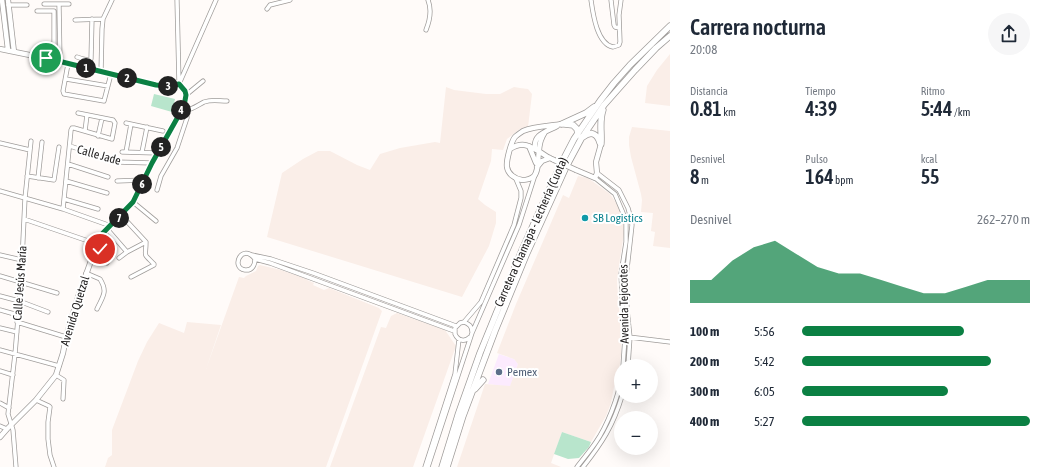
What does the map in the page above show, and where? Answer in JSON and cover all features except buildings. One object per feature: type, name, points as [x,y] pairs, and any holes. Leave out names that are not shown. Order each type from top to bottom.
[{"type":"highway","name":"Carretera Chamapa - Lechería (Cuota)","points":[[442,467],[460,408],[500,300],[561,164],[602,103],[630,65],[670,26]]},
{"type":"highway","name":"Carretera Chamapa - Lechería (Cuota)","points":[[602,103],[656,48],[670,36]]},
{"type":"highway","points":[[562,124],[586,113],[602,103]]},
{"type":"highway","points":[[601,144],[602,103]]},
{"type":"highway","points":[[562,124],[573,125],[579,137],[593,133],[598,137],[601,144]]},
{"type":"highway","name":"Carretera Chamapa - Lechería (Cuota)","points":[[447,467],[463,416],[495,331],[527,253],[579,137]]},
{"type":"highway","points":[[492,351],[495,331]]},
{"type":"highway","points":[[463,416],[475,389],[483,380]]},
{"type":"main road","points":[[2,0],[8,50]]},
{"type":"main road","points":[[8,3],[14,52]]},
{"type":"main road","points":[[0,49],[54,60],[156,85],[168,86],[179,84],[185,91],[186,95]]},
{"type":"main road","name":"Avenida Quetzal","points":[[0,437],[36,400],[56,376],[66,337],[86,273],[102,234],[133,202],[157,153],[185,108],[186,95]]},
{"type":"main road","points":[[562,124],[545,132],[537,150],[537,168],[535,175],[526,180],[516,179],[509,173],[507,163],[512,142],[515,137],[523,131],[541,126],[562,124]]},
{"type":"main road","points":[[510,149],[520,144],[529,146],[537,168]]},
{"type":"main road","points":[[596,176],[596,162],[601,144]]},
{"type":"main road","name":"Avenida Tejocotes","points":[[529,146],[576,170],[596,176]]},
{"type":"main road","points":[[537,168],[542,161],[552,159]]},
{"type":"street","points":[[14,0],[15,5]]},
{"type":"street","points":[[101,72],[102,29],[104,19],[112,0]]},
{"type":"street","points":[[177,0],[179,84]]},
{"type":"street","points":[[179,84],[216,0]]},
{"type":"street","points":[[267,9],[270,5],[290,0]]},
{"type":"street","points":[[426,30],[430,10],[428,0]]},
{"type":"street","points":[[591,0],[600,37],[607,45],[613,48],[618,45],[620,39],[619,28],[621,0]]},
{"type":"street","points":[[611,0],[614,25],[619,28]]},
{"type":"street","points":[[8,3],[15,5],[27,5]]},
{"type":"street","points":[[44,4],[69,4]]},
{"type":"street","points":[[59,4],[60,62]]},
{"type":"street","points":[[38,11],[59,11]]},
{"type":"street","points":[[54,11],[54,60]]},
{"type":"street","points":[[77,57],[88,60],[91,59],[92,19]]},
{"type":"street","points":[[74,20],[104,19]]},
{"type":"street","points":[[39,49],[54,52]]},
{"type":"street","points":[[80,67],[83,59]]},
{"type":"street","points":[[68,64],[63,91],[64,94],[102,102],[105,101],[111,74]]},
{"type":"street","points":[[66,78],[108,86]]},
{"type":"street","points":[[186,95],[203,80]]},
{"type":"street","points":[[157,190],[161,176],[179,143],[187,118],[185,108],[191,109],[205,102],[216,100],[226,102]]},
{"type":"street","points":[[63,209],[72,128],[110,139],[113,137],[115,122],[78,113]]},
{"type":"street","points":[[85,131],[87,115]]},
{"type":"street","points":[[98,136],[102,118]]},
{"type":"street","points":[[126,123],[163,131]]},
{"type":"street","points":[[131,124],[124,152],[157,153]]},
{"type":"street","points":[[142,152],[146,127]]},
{"type":"street","name":"Calle Jesús María","points":[[16,467],[13,430],[9,417],[9,408],[21,282],[25,198],[30,141]]},
{"type":"street","points":[[38,178],[42,142]]},
{"type":"street","points":[[0,143],[30,150]]},
{"type":"street","points":[[27,176],[54,180],[59,146]]},
{"type":"street","name":"Calle Jade","points":[[70,146],[117,162],[152,163]]},
{"type":"street","points":[[68,164],[108,177]]},
{"type":"street","points":[[428,467],[472,334],[519,225],[535,175]]},
{"type":"street","name":"Avenida Tejocotes","points":[[596,176],[615,194],[626,222],[626,242],[621,274],[625,336],[623,359]]},
{"type":"street","name":"Avenida Tejocotes","points":[[596,176],[619,190],[628,208],[631,219],[632,225],[626,278],[630,338],[628,359]]},
{"type":"street","points":[[464,322],[469,324],[472,328],[472,334],[468,339],[463,340],[456,337],[454,331],[456,326],[464,322],[481,302],[514,225],[521,198],[521,191],[516,179]]},
{"type":"street","points":[[117,181],[144,180]]},
{"type":"street","points":[[66,181],[107,194]]},
{"type":"street","points":[[0,191],[63,209],[109,228],[127,252]]},
{"type":"street","points":[[64,199],[98,209]]},
{"type":"street","points":[[133,202],[156,222]]},
{"type":"street","points":[[121,215],[146,242],[145,255],[153,262],[154,265],[131,277]]},
{"type":"street","points":[[24,219],[96,247],[101,250],[103,258],[107,263]]},
{"type":"street","points":[[119,258],[146,242]]},
{"type":"street","points":[[255,259],[255,264],[248,270],[244,270],[240,267],[238,262],[242,254],[247,253],[271,259],[394,302],[456,326]]},
{"type":"street","points":[[251,254],[255,259],[270,263],[454,331]]},
{"type":"street","points":[[0,255],[22,260]]},
{"type":"street","points":[[86,273],[100,279],[104,290],[97,309]]},
{"type":"street","points":[[0,276],[57,293]]},
{"type":"street","points":[[0,296],[19,301],[48,312]]},
{"type":"street","points":[[0,310],[18,315]]},
{"type":"street","points":[[17,322],[66,337]]},
{"type":"street","points":[[0,328],[16,332]]},
{"type":"street","points":[[625,336],[630,338],[670,342]]},
{"type":"street","points":[[425,467],[455,374],[459,339]]},
{"type":"street","points":[[0,350],[59,366]]},
{"type":"street","points":[[0,371],[13,375]]},
{"type":"street","points":[[56,376],[64,380],[64,399]]},
{"type":"street","points":[[36,400],[50,407],[48,439],[50,455],[54,467]]},
{"type":"street","points":[[577,467],[596,443],[614,402]]},
{"type":"street","points":[[0,403],[9,408]]},
{"type":"street","points":[[583,467],[599,447],[612,424],[620,403]]},
{"type":"street","points":[[607,420],[612,424]]},
{"type":"street","points":[[0,426],[7,429]]},
{"type":"shaded area","points":[[670,54],[670,106],[645,103],[647,86],[657,70]]},
{"type":"shaded area","points":[[446,87],[454,90],[486,94],[500,94],[514,87],[528,89],[532,94],[528,127],[520,129],[507,139],[503,150],[492,149],[491,161],[478,199],[496,212],[496,223],[489,246],[462,297],[267,237],[282,173],[318,151],[330,151],[370,170],[380,154],[400,148],[435,142],[440,143]]},
{"type":"shaded area","points":[[632,127],[670,131],[670,248],[653,246],[655,232],[651,231],[653,213],[641,212],[641,194],[629,145],[629,137]]},
{"type":"shaded area","points":[[578,176],[588,178],[610,194],[619,207],[623,219],[624,234],[617,281],[621,354],[620,359],[614,359],[614,387],[611,403],[606,416],[591,442],[562,432],[551,463],[561,467],[457,467],[485,384],[510,386],[518,364],[514,359],[497,353],[516,304],[563,195],[569,198]]},
{"type":"shaded area","points":[[260,265],[281,270],[307,279],[314,283],[313,285],[324,290],[329,288],[379,308],[382,311],[326,467],[105,467],[108,458],[112,455],[112,430],[138,361],[147,342],[159,323],[184,333],[187,322],[221,325],[206,369],[239,277],[244,278],[256,271]]},
{"type":"shaded area","points":[[397,313],[445,330],[456,346],[413,467],[330,467],[381,327],[386,328],[391,316]]},
{"type":"shaded area","points":[[499,354],[514,359],[518,364],[510,387],[488,384]]},
{"type":"green space","points":[[154,94],[175,99],[172,112],[151,106]]},
{"type":"green space","points":[[562,432],[591,442],[589,447],[579,458],[568,459],[554,454]]},
{"type":"place","name":"SB Logistics","points":[[585,218]]},
{"type":"place","name":"Pemex","points":[[499,372]]},
{"type":"route","points":[[46,58],[156,85],[168,86],[179,84],[185,91],[186,100],[184,106],[152,163],[133,202],[102,234],[95,249],[100,249]]}]
